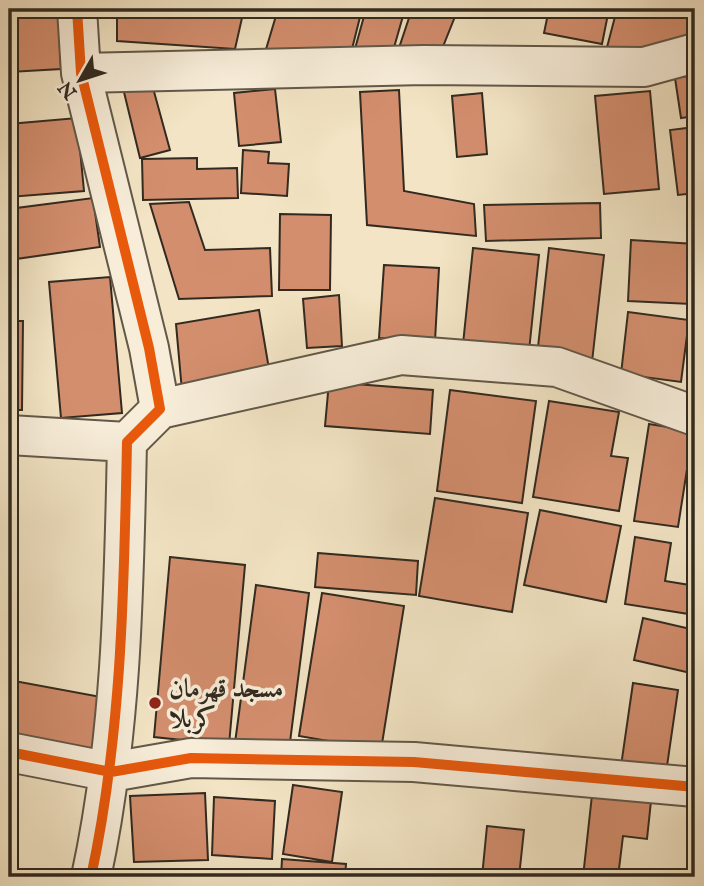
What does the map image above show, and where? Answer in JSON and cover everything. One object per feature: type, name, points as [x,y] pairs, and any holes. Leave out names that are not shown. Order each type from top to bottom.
[{"type":"street","points":[[77,9],[81,73],[149,348],[160,409]]},
{"type":"street","points":[[81,73],[424,65],[644,67],[695,53]]},
{"type":"street","points":[[91,877],[111,772],[124,615],[127,442],[160,409],[401,355],[557,367],[695,416]]},
{"type":"street","points":[[9,435],[127,442]]},
{"type":"street","points":[[9,752],[111,772],[191,758],[414,762],[695,787]]},
{"type":"building","points":[[9,9],[58,9],[61,69],[10,72]]},
{"type":"building","points":[[117,9],[244,9],[235,49],[117,41]]},
{"type":"building","points":[[278,9],[338,9],[361,13],[350,57],[264,56]]},
{"type":"building","points":[[366,9],[405,9],[391,58],[353,56]]},
{"type":"building","points":[[412,9],[458,9],[438,59],[395,60]]},
{"type":"building","points":[[549,9],[609,9],[602,44],[544,33]]},
{"type":"building","points":[[617,9],[695,9],[695,27],[679,44],[606,51]]},
{"type":"building","points":[[695,75],[695,116],[681,118],[675,78]]},
{"type":"building","points":[[150,77],[170,150],[140,158],[122,84]]},
{"type":"building","points":[[275,89],[281,142],[239,146],[234,93]]},
{"type":"building","points":[[399,90],[404,191],[474,204],[476,236],[367,225],[360,92]]},
{"type":"building","points":[[650,91],[659,189],[604,194],[595,96]]},
{"type":"building","points":[[482,93],[487,154],[457,157],[452,96]]},
{"type":"building","points":[[77,118],[84,191],[9,197],[9,124]]},
{"type":"building","points":[[695,127],[695,193],[678,195],[670,130]]},
{"type":"building","points":[[243,150],[269,152],[268,163],[289,164],[287,196],[241,193]]},
{"type":"building","points":[[197,158],[197,169],[237,168],[238,198],[143,200],[142,159]]},
{"type":"building","points":[[93,198],[100,247],[9,260],[9,209]]},
{"type":"building","points":[[189,202],[205,250],[270,248],[272,296],[179,299],[150,204]]},
{"type":"building","points":[[600,203],[601,238],[486,241],[484,205]]},
{"type":"building","points":[[280,214],[331,215],[330,290],[279,290]]},
{"type":"building","points":[[631,240],[695,244],[691,304],[628,301]]},
{"type":"building","points":[[473,248],[539,255],[529,351],[463,344]]},
{"type":"building","points":[[549,248],[604,255],[592,362],[537,356]]},
{"type":"building","points":[[384,265],[439,268],[435,341],[379,338]]},
{"type":"building","points":[[110,277],[122,413],[61,418],[49,282]]},
{"type":"building","points":[[339,295],[342,346],[307,348],[303,299]]},
{"type":"building","points":[[259,310],[269,369],[182,391],[176,324]]},
{"type":"building","points":[[628,312],[689,320],[681,382],[621,374]]},
{"type":"building","points":[[695,314],[695,381],[689,381]]},
{"type":"building","points":[[9,321],[23,321],[22,410],[9,410]]},
{"type":"building","points":[[329,382],[433,390],[430,434],[325,426]]},
{"type":"building","points":[[450,390],[536,401],[522,503],[437,491]]},
{"type":"building","points":[[549,401],[619,412],[611,456],[628,458],[619,511],[533,497]]},
{"type":"building","points":[[649,424],[693,431],[678,527],[634,521]]},
{"type":"building","points":[[435,498],[528,513],[512,612],[419,596]]},
{"type":"building","points":[[540,510],[621,526],[606,602],[524,585]]},
{"type":"building","points":[[635,537],[671,543],[665,581],[690,585],[695,546],[695,615],[625,604]]},
{"type":"building","points":[[318,553],[418,561],[416,595],[315,587]]},
{"type":"building","points":[[170,557],[245,565],[229,745],[154,737]]},
{"type":"building","points":[[256,585],[309,593],[289,750],[235,743]]},
{"type":"building","points":[[322,593],[404,606],[381,750],[299,736]]},
{"type":"building","points":[[643,618],[695,630],[695,674],[634,660]]},
{"type":"building","points":[[9,680],[101,697],[91,758],[9,743]]},
{"type":"building","points":[[633,683],[678,690],[666,773],[621,766]]},
{"type":"building","points":[[293,785],[342,792],[332,862],[283,854]]},
{"type":"building","points":[[205,793],[208,860],[134,862],[130,796]]},
{"type":"building","points":[[592,795],[651,801],[647,839],[623,836],[618,877],[583,877]]},
{"type":"building","points":[[214,797],[275,801],[272,859],[212,855]]},
{"type":"building","points":[[487,826],[524,830],[519,877],[482,877]]},
{"type":"building","points":[[691,851],[695,852],[695,877],[687,877]]},
{"type":"building","points":[[282,859],[346,864],[345,877],[281,877]]},
{"type":"building","points":[[357,870],[392,873],[391,877],[356,877]]},
{"type":"cycle path","points":[[77,9],[81,73],[149,348],[160,409],[127,442],[122,606],[115,715],[91,877]]},
{"type":"cycle path","points":[[9,752],[111,772],[191,758],[414,762],[695,787]]},
{"type":"place","name":"مسجد قهرمان کربلا","points":[[155,703]]}]
